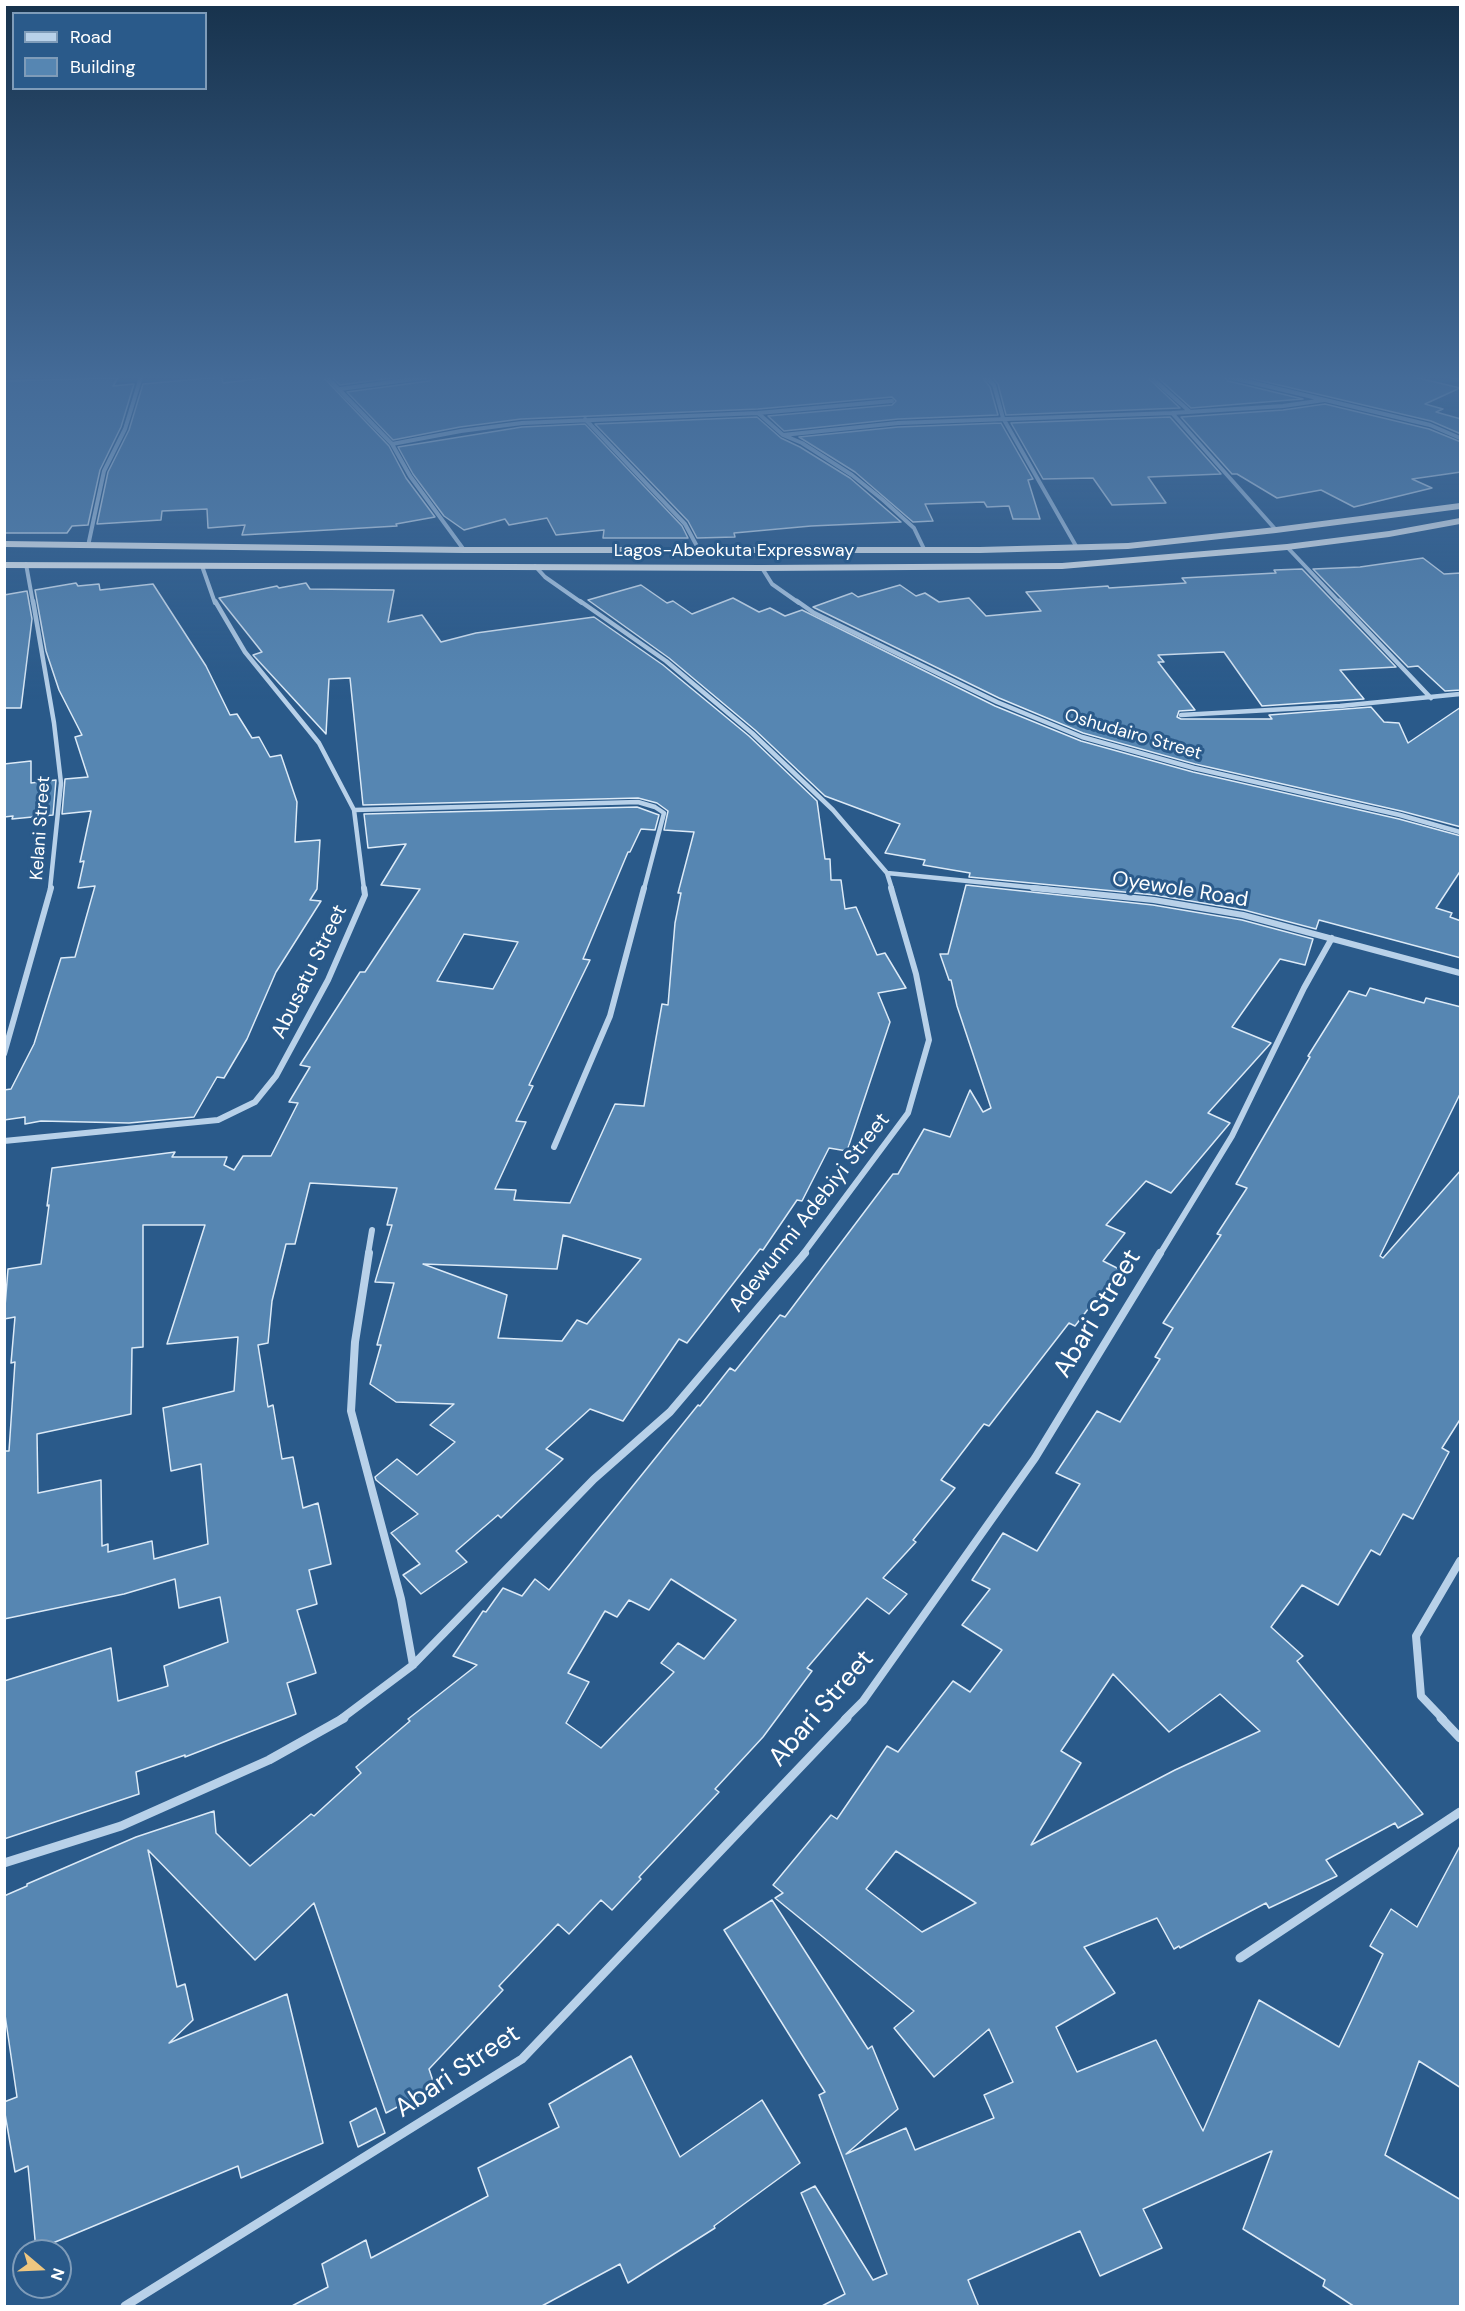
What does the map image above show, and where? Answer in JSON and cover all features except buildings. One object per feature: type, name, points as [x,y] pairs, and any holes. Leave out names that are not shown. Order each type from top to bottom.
[{"type":"highway","name":"Lagos-Abeokuta Expressway","points":[[4,544],[464,550],[925,551],[1128,546],[1461,506]]},
{"type":"highway","name":"Lagos-Abeokuta Expressway","points":[[4,565],[762,568],[1062,566],[1287,547],[1389,534],[1461,521]]},
{"type":"street","points":[[88,546],[101,485]]},
{"type":"street","points":[[416,485],[464,550]]},
{"type":"street","points":[[648,485],[685,524],[699,550]]},
{"type":"street","points":[[864,485],[914,528],[925,551]]},
{"type":"street","points":[[1041,485],[1076,546]]},
{"type":"street","points":[[1236,485],[1276,530]]},
{"type":"street","points":[[1287,547],[1431,698]]},
{"type":"street","name":"Kelani Street","points":[[4,1054],[50,893],[61,783],[54,723],[26,564]]},
{"type":"street","name":"Abusatu Street","points":[[4,1141],[218,1120],[255,1102],[276,1076],[323,990],[365,895],[354,810],[319,743],[245,652],[217,607],[202,566]]},
{"type":"street","name":"Adewunmi Adebiyi Street","points":[[4,1863],[121,1826],[269,1760],[344,1718],[413,1665],[594,1479],[670,1412],[807,1250],[908,1113],[929,1040],[916,974],[887,873],[833,810],[752,733],[666,661],[545,577],[535,566]]},
{"type":"street","name":"Oshudairo Street","points":[[762,568],[772,584],[814,613],[997,702],[1082,737],[1194,768],[1400,815],[1461,832]]},
{"type":"street","points":[[1181,715],[1340,706],[1461,694]]},
{"type":"street","points":[[354,810],[638,802],[655,807],[664,813],[610,1016],[554,1147]]},
{"type":"street","name":"Oyewole Road","points":[[887,873],[1154,900],[1243,915],[1461,973]]},
{"type":"street","name":"Abari Street","points":[[125,2307],[522,2060],[863,1701],[1035,1458],[1232,1136],[1304,988],[1332,938]]},
{"type":"street","points":[[372,1230],[356,1342],[351,1411],[401,1599],[413,1665]]},
{"type":"street","points":[[1461,1562],[1416,1636],[1421,1696],[1461,1738]]},
{"type":"street","points":[[1240,1958],[1461,1812]]}]
